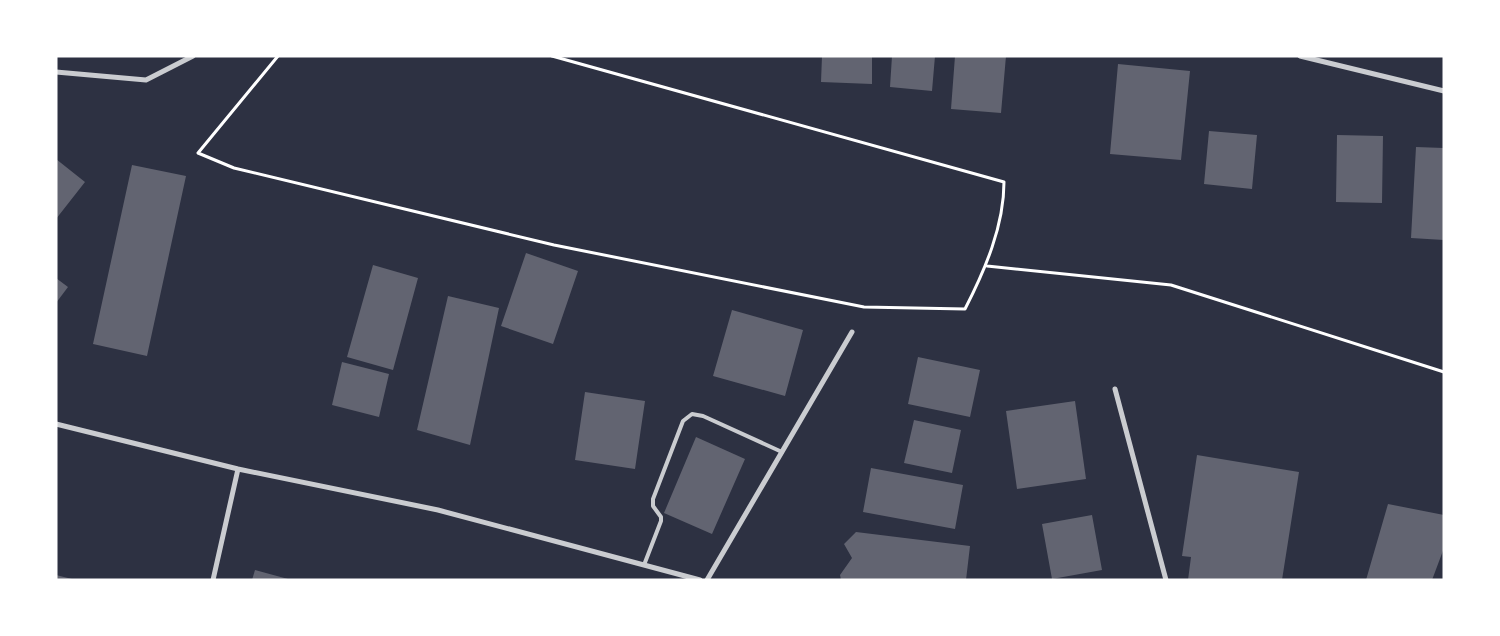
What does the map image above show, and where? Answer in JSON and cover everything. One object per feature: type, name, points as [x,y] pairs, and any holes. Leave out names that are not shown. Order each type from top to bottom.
[{"type":"street","points":[[56,72],[146,80],[193,56]]},
{"type":"street","points":[[1300,56],[1444,91]]},
{"type":"street","points":[[1330,63],[1332,56]]},
{"type":"street","points":[[707,580],[852,332]]},
{"type":"street","points":[[1115,389],[1166,580]]},
{"type":"street","points":[[56,424],[238,469],[438,510],[700,580]]},
{"type":"street","points":[[213,580],[238,469]]},
{"type":"lane","points":[[644,565],[661,521],[661,517],[653,506],[653,499],[684,420],[687,417],[692,414],[703,416],[782,452]]},
{"type":"path","points":[[278,56],[198,153],[234,168],[544,243],[864,307],[966,309],[987,266],[1004,196],[1004,182],[552,56]]},
{"type":"path","points":[[987,266],[1171,285],[1444,372]]},
{"type":"building","points":[[822,56],[872,56],[872,84],[821,82]]},
{"type":"building","points":[[892,56],[935,56],[932,91],[890,87]]},
{"type":"building","points":[[955,56],[1006,56],[1001,113],[951,109]]},
{"type":"building","points":[[1118,64],[1190,71],[1181,160],[1110,154]]},
{"type":"building","points":[[1209,131],[1257,135],[1252,189],[1204,184]]},
{"type":"building","points":[[1337,135],[1383,136],[1382,203],[1336,202]]},
{"type":"building","points":[[1416,147],[1444,148],[1444,240],[1411,238]]},
{"type":"building","points":[[56,159],[85,182],[56,219]]},
{"type":"building","points":[[132,165],[186,176],[147,356],[93,344]]},
{"type":"building","points":[[526,253],[578,271],[553,344],[501,326]]},
{"type":"building","points":[[373,265],[418,278],[393,370],[347,357]]},
{"type":"building","points":[[56,278],[68,287],[56,303]]},
{"type":"building","points":[[448,296],[499,308],[470,445],[417,430]]},
{"type":"building","points":[[732,310],[803,330],[785,396],[713,376]]},
{"type":"building","points":[[918,357],[980,370],[970,417],[908,404]]},
{"type":"building","points":[[342,362],[389,374],[379,417],[332,405]]},
{"type":"building","points":[[585,392],[645,401],[635,469],[575,460]]},
{"type":"building","points":[[1075,401],[1086,479],[1017,489],[1006,411]]},
{"type":"building","points":[[914,420],[961,430],[952,473],[904,463]]},
{"type":"building","points":[[696,437],[745,459],[712,534],[664,513]]},
{"type":"building","points":[[1197,455],[1299,472],[1282,580],[1188,580],[1191,557],[1182,556]]},
{"type":"building","points":[[871,468],[963,485],[955,529],[863,512]]},
{"type":"building","points":[[1388,504],[1444,515],[1444,548],[1432,580],[1366,580]]},
{"type":"building","points":[[1092,515],[1102,570],[1052,579],[1042,524]]},
{"type":"building","points":[[856,532],[970,546],[966,580],[841,580],[840,575],[852,558],[844,544]]},
{"type":"building","points":[[255,570],[288,579],[288,580],[252,580]]},
{"type":"building","points":[[56,575],[72,579],[72,580],[56,580]]}]
